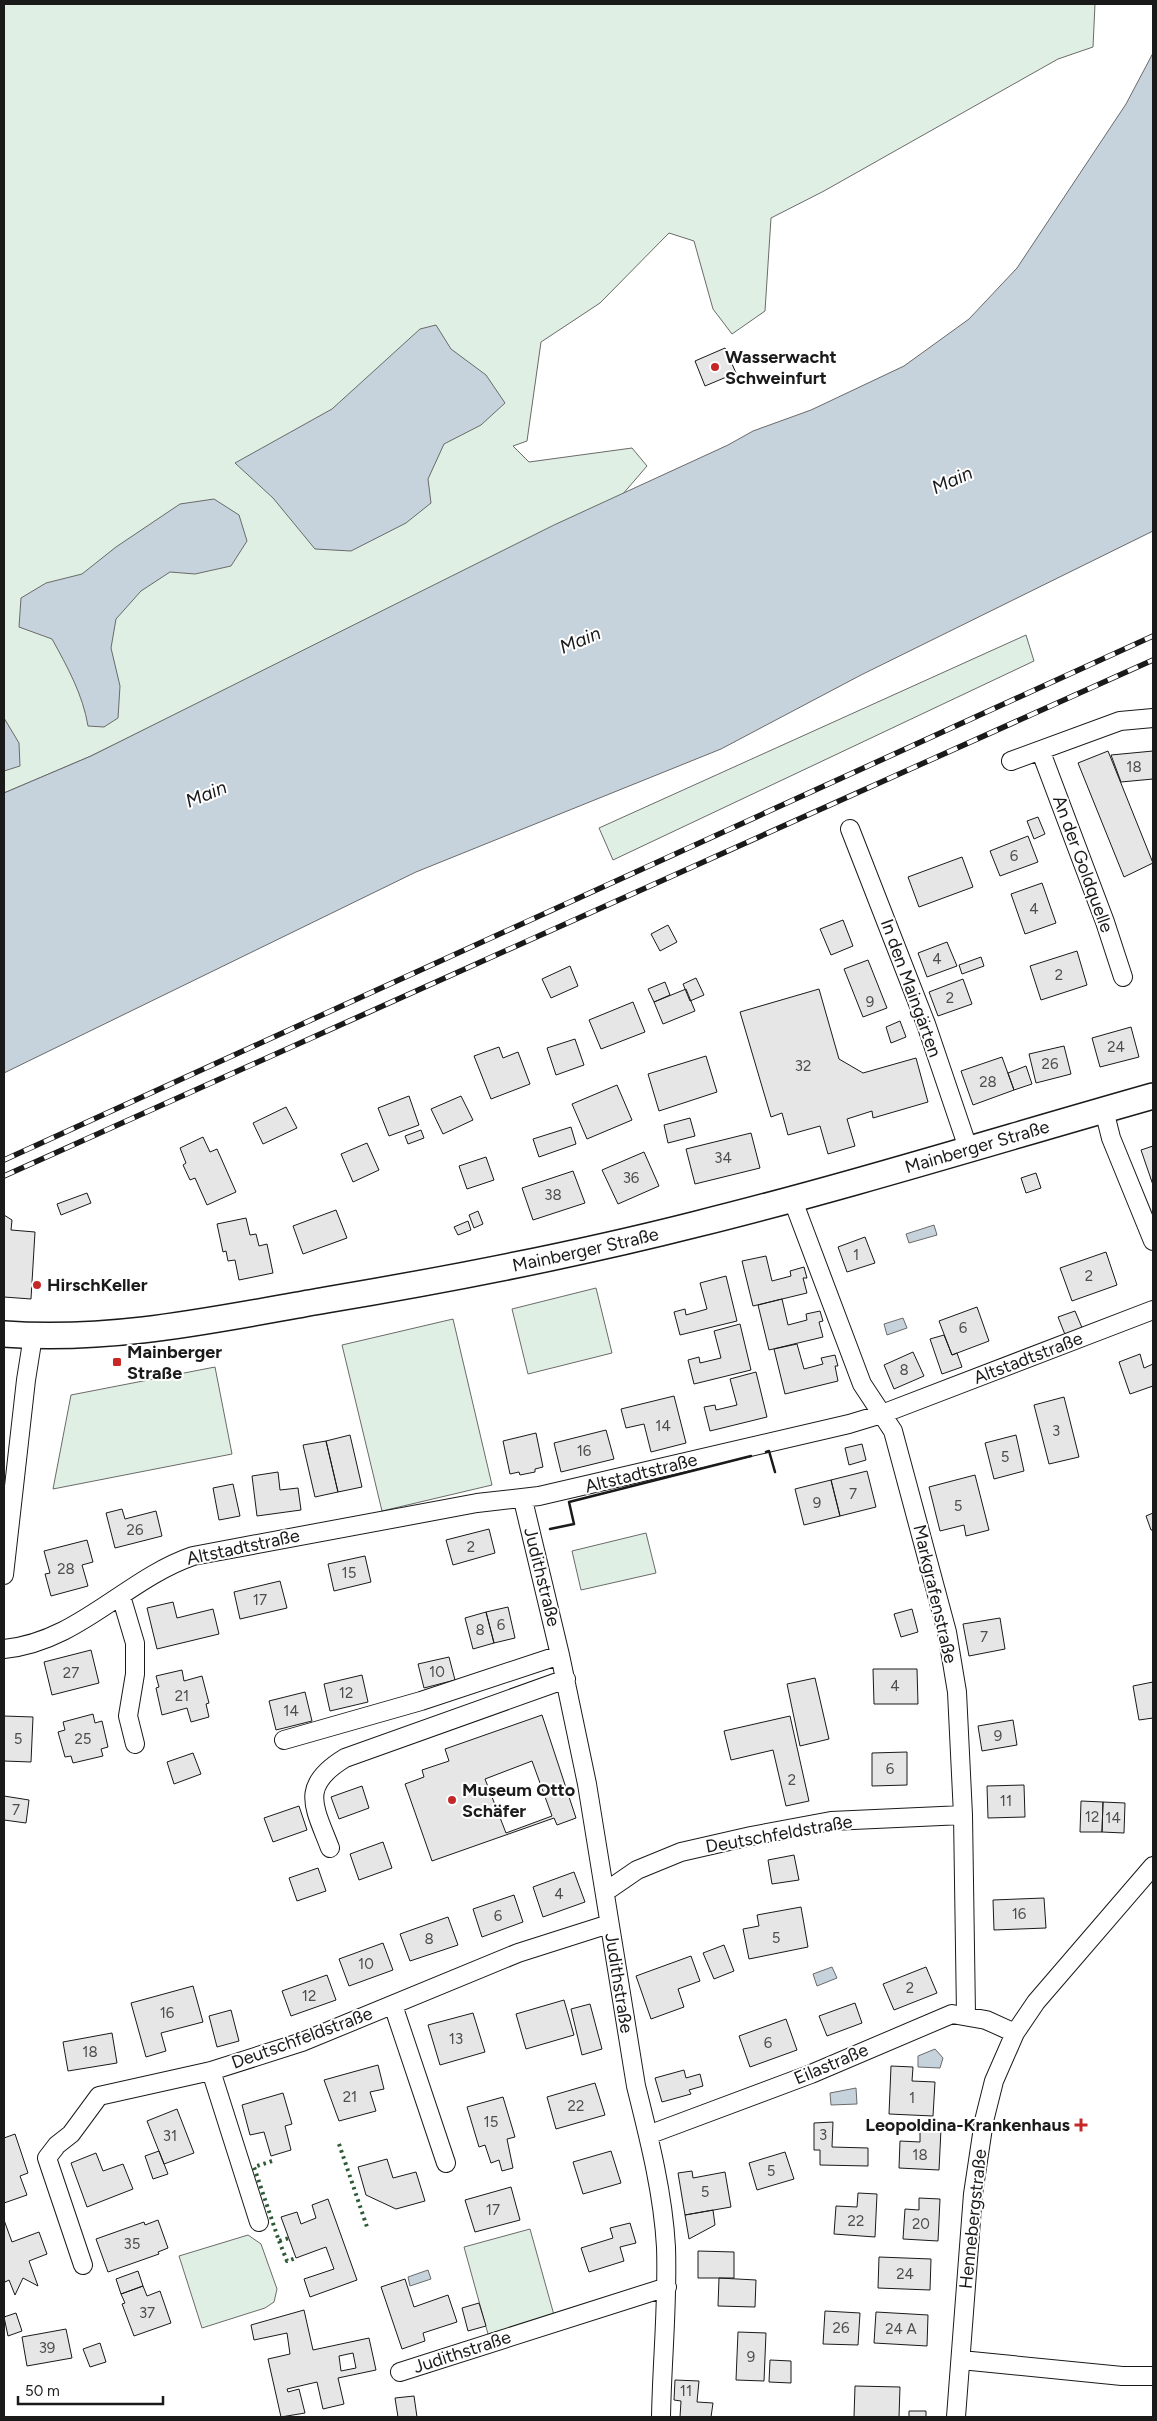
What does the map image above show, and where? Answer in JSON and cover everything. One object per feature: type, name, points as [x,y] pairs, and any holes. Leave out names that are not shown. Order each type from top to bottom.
[{"type":"main road","name":"Mainberger Straße","points":[[4,1334],[80,1336],[140,1331],[367,1293],[622,1242],[792,1198],[1153,1096]]},
{"type":"street","points":[[1010,761],[1042,752],[1120,721],[1153,718]]},
{"type":"street","name":"An der Goldquelle","points":[[1042,752],[1105,922],[1123,978]]},
{"type":"street","name":"In den Maingärten","points":[[850,829],[926,1024],[968,1148]]},
{"type":"street","points":[[1104,1110],[1110,1138],[1153,1241]]},
{"type":"street","name":"Markgrafenstraße","points":[[792,1198],[862,1384],[893,1431],[947,1632],[956,1692],[963,1815],[966,2015]]},
{"type":"street","name":"Altstadtstraße","points":[[4,1649],[46,1638],[66,1630],[153,1574],[173,1563],[193,1556],[467,1504],[523,1500],[882,1414],[1153,1310]]},
{"type":"street","points":[[4,1575],[26,1380],[33,1336]]},
{"type":"street","name":"Judithstraße","points":[[523,1500],[566,1679],[605,1892],[636,2086],[648,2135],[662,2217],[667,2287],[661,2417]]},
{"type":"street","points":[[121,1596],[135,1643],[135,1674],[128,1716],[135,1744]]},
{"type":"street","points":[[284,1740],[422,1701],[560,1655]]},
{"type":"street","points":[[330,1848],[313,1801],[318,1780],[327,1769],[353,1755],[566,1679]]},
{"type":"street","name":"Deutschfeldstraße","points":[[605,1892],[637,1870],[681,1852],[751,1836],[831,1821],[963,1815]]},
{"type":"street","name":"Hennebergstraße","points":[[956,2417],[973,2194],[984,2121],[994,2081],[1014,2033],[1036,2002],[1153,1866]]},
{"type":"street","name":"Deutschfeldstraße","points":[[83,2265],[47,2158],[57,2144],[71,2134],[99,2096],[211,2071],[302,2042],[518,1953],[609,1924]]},
{"type":"street","name":"Deutschfeldstraße","points":[[393,2005],[446,2163]]},
{"type":"street","name":"Eilastraße","points":[[648,2135],[811,2074],[952,2014],[986,2020],[1014,2033]]},
{"type":"street","name":"Deutschfeldstraße","points":[[211,2071],[260,2222]]},
{"type":"street","name":"Judithstraße","points":[[400,2372],[667,2287]]},
{"type":"street","points":[[961,2360],[1122,2376],[1153,2376]]},
{"type":"green space","points":[[4,4],[1095,4],[1093,47],[1058,59],[824,191],[771,218],[765,311],[732,334],[713,309],[694,241],[669,233],[600,303],[541,342],[527,441],[513,446],[529,462],[632,448],[647,466],[622,495],[91,756],[4,793]]},
{"type":"green space","points":[[1026,635],[1034,661],[613,860],[599,828]]},
{"type":"green space","points":[[596,1288],[612,1353],[528,1374],[512,1309]]},
{"type":"green space","points":[[453,1319],[492,1485],[382,1511],[342,1345]]},
{"type":"green space","points":[[215,1367],[232,1454],[53,1489],[71,1395]]},
{"type":"green space","points":[[646,1533],[656,1573],[581,1590],[572,1551]]},
{"type":"green space","points":[[530,2229],[554,2315],[488,2334],[464,2247]]},
{"type":"green space","points":[[248,2235],[261,2244],[277,2289],[274,2302],[265,2308],[202,2328],[179,2256]]},
{"type":"water","name":"Main","points":[[1153,53],[1153,531],[861,675],[721,749],[416,872],[4,1073],[4,793],[91,756],[554,525],[728,445],[753,431],[811,410],[904,366],[969,319],[1017,268],[1126,104]]},
{"type":"water","points":[[436,325],[451,349],[486,375],[505,403],[481,425],[444,444],[428,479],[431,503],[406,523],[351,551],[315,549],[273,498],[235,463],[332,409],[420,329]]},
{"type":"water","points":[[214,499],[239,515],[247,541],[231,566],[195,574],[170,572],[141,591],[116,619],[111,648],[120,686],[118,718],[104,727],[88,726],[86,714],[69,670],[52,639],[19,627],[21,598],[46,583],[82,574],[116,547],[180,504]]},
{"type":"water","points":[[4,718],[19,743],[20,766],[4,771]]},
{"type":"water","points":[[934,1225],[937,1235],[909,1243],[906,1234]]},
{"type":"water","points":[[903,1318],[907,1328],[887,1335],[884,1324]]},
{"type":"water","points":[[832,1967],[837,1978],[817,1986],[813,1974]]},
{"type":"water","points":[[935,2049],[943,2058],[940,2068],[918,2067],[918,2056]]},
{"type":"water","points":[[856,2088],[857,2104],[831,2105],[830,2093]]},
{"type":"water","points":[[428,2270],[431,2279],[410,2286],[408,2277]]},
{"type":"building","name":"Wasserwacht Schweinfurt","points":[[725,348],[736,373],[705,386],[695,361]]},
{"type":"building","points":[[1108,751],[1153,863],[1124,877],[1078,763]]},
{"type":"building","points":[[1153,751],[1153,779],[1121,782],[1111,755]]},
{"type":"building","points":[[1038,817],[1045,834],[1034,839],[1027,821]]},
{"type":"building","points":[[1028,836],[1038,862],[1000,876],[990,851]]},
{"type":"building","points":[[962,857],[973,887],[919,907],[908,877]]},
{"type":"building","points":[[1042,883],[1056,923],[1025,934],[1011,894]]},
{"type":"building","points":[[843,920],[853,946],[831,955],[820,929]]},
{"type":"building","points":[[668,925],[677,942],[660,951],[651,934]]},
{"type":"building","points":[[947,942],[957,966],[927,977],[918,953]]},
{"type":"building","points":[[1077,951],[1087,985],[1041,1000],[1030,966]]},
{"type":"building","points":[[981,957],[984,966],[962,974],[959,965]]},
{"type":"building","points":[[868,960],[887,1008],[863,1017],[844,969]]},
{"type":"building","points":[[570,966],[578,986],[551,998],[542,979]]},
{"type":"building","points":[[696,978],[704,995],[690,1001],[683,984]]},
{"type":"building","points":[[963,979],[972,1004],[938,1016],[929,992]]},
{"type":"building","points":[[665,982],[670,995],[654,1002],[648,989]]},
{"type":"building","points":[[686,989],[695,1011],[663,1024],[654,1002]]},
{"type":"building","points":[[819,989],[839,1059],[863,1073],[916,1058],[928,1102],[873,1118],[872,1111],[847,1119],[855,1146],[828,1154],[820,1126],[788,1135],[782,1113],[771,1117],[740,1012]]},
{"type":"building","points":[[633,1002],[645,1032],[601,1049],[589,1020]]},
{"type":"building","points":[[900,1021],[906,1037],[891,1043],[886,1027]]},
{"type":"building","points":[[1131,1027],[1139,1057],[1100,1067],[1092,1038]]},
{"type":"building","points":[[575,1039],[584,1065],[556,1075],[547,1048]]},
{"type":"building","points":[[1064,1046],[1071,1074],[1036,1083],[1029,1054]]},
{"type":"building","points":[[499,1047],[503,1058],[518,1052],[530,1084],[491,1099],[474,1056]]},
{"type":"building","points":[[706,1056],[717,1092],[659,1111],[648,1074]]},
{"type":"building","points":[[1002,1057],[1014,1090],[973,1105],[961,1071]]},
{"type":"building","points":[[1026,1066],[1032,1084],[1014,1090],[1008,1073]]},
{"type":"building","points":[[617,1085],[632,1120],[587,1139],[572,1104]]},
{"type":"building","points":[[409,1096],[419,1125],[389,1136],[378,1108]]},
{"type":"building","points":[[461,1096],[473,1120],[443,1134],[431,1109]]},
{"type":"building","points":[[286,1107],[297,1128],[263,1144],[253,1123]]},
{"type":"building","points":[[690,1118],[695,1136],[668,1143],[664,1125]]},
{"type":"building","points":[[571,1127],[576,1144],[539,1157],[533,1139]]},
{"type":"building","points":[[421,1130],[424,1138],[408,1144],[405,1136]]},
{"type":"building","points":[[751,1133],[760,1168],[695,1184],[686,1149]]},
{"type":"building","points":[[203,1137],[210,1152],[217,1149],[236,1192],[207,1205],[195,1178],[190,1180],[183,1165],[186,1163],[180,1148]]},
{"type":"building","points":[[367,1143],[379,1170],[353,1182],[341,1154]]},
{"type":"building","points":[[1153,1146],[1153,1185],[1141,1150]]},
{"type":"building","points":[[644,1152],[659,1186],[618,1204],[602,1170]]},
{"type":"building","points":[[486,1157],[494,1180],[467,1189],[459,1166]]},
{"type":"building","points":[[573,1171],[585,1203],[533,1220],[522,1188]]},
{"type":"building","points":[[1036,1173],[1041,1188],[1026,1193],[1021,1178]]},
{"type":"building","points":[[87,1193],[91,1203],[61,1215],[57,1204]]},
{"type":"building","points":[[336,1210],[347,1238],[303,1254],[293,1226]]},
{"type":"building","points":[[478,1211],[483,1224],[474,1228],[469,1215]]},
{"type":"building","points":[[4,1215],[12,1220],[11,1230],[35,1232],[31,1299],[4,1297]]},
{"type":"building","points":[[246,1218],[250,1235],[256,1234],[259,1246],[267,1244],[273,1273],[239,1280],[235,1260],[228,1261],[226,1251],[223,1252],[217,1224]]},
{"type":"building","points":[[468,1221],[471,1230],[458,1235],[454,1227]]},
{"type":"building","points":[[865,1237],[875,1263],[847,1272],[838,1247]]},
{"type":"building","points":[[1106,1252],[1117,1285],[1072,1301],[1060,1268]]},
{"type":"building","points":[[766,1256],[772,1281],[791,1276],[790,1271],[804,1267],[807,1278],[803,1278],[807,1293],[753,1306],[742,1261]]},
{"type":"building","points":[[726,1276],[737,1321],[680,1335],[674,1312],[685,1309],[686,1315],[707,1309],[700,1283]]},
{"type":"building","points":[[782,1299],[788,1325],[807,1320],[806,1314],[820,1311],[823,1321],[819,1322],[823,1337],[769,1350],[758,1305]]},
{"type":"building","points":[[977,1307],[989,1341],[952,1355],[939,1321]]},
{"type":"building","points":[[1075,1311],[1083,1330],[1066,1337],[1058,1317]]},
{"type":"building","points":[[740,1324],[751,1370],[694,1384],[688,1360],[699,1357],[700,1363],[721,1358],[714,1331]]},
{"type":"building","points":[[944,1335],[952,1355],[957,1353],[962,1367],[942,1374],[930,1339]]},
{"type":"building","points":[[797,1344],[804,1369],[823,1364],[821,1358],[835,1355],[838,1366],[835,1366],[838,1381],[785,1394],[774,1349]]},
{"type":"building","points":[[913,1352],[924,1376],[894,1389],[884,1365]]},
{"type":"building","points":[[1140,1354],[1144,1368],[1153,1364],[1153,1386],[1130,1394],[1119,1362]]},
{"type":"building","points":[[756,1372],[767,1417],[710,1431],[704,1407],[715,1405],[716,1410],[737,1405],[730,1379]]},
{"type":"building","points":[[674,1396],[686,1443],[651,1452],[644,1424],[626,1428],[621,1409]]},
{"type":"building","points":[[1064,1397],[1079,1457],[1049,1464],[1034,1405]]},
{"type":"building","points":[[606,1430],[614,1459],[561,1472],[554,1443]]},
{"type":"building","points":[[536,1433],[543,1467],[535,1469],[535,1472],[520,1475],[519,1472],[510,1474],[503,1441]]},
{"type":"building","points":[[350,1435],[362,1487],[338,1492],[326,1441]]},
{"type":"building","points":[[1016,1435],[1024,1471],[994,1479],[985,1443]]},
{"type":"building","points":[[326,1441],[338,1492],[315,1497],[303,1445]]},
{"type":"building","points":[[862,1444],[866,1460],[849,1465],[845,1448]]},
{"type":"building","points":[[867,1471],[876,1507],[840,1516],[831,1480]]},
{"type":"building","points":[[278,1472],[280,1490],[298,1488],[301,1510],[257,1516],[252,1476]]},
{"type":"building","points":[[975,1475],[989,1530],[966,1536],[964,1525],[940,1531],[929,1487]]},
{"type":"building","points":[[831,1480],[840,1516],[804,1525],[795,1489]]},
{"type":"building","points":[[233,1484],[240,1516],[219,1520],[213,1488]]},
{"type":"building","points":[[122,1509],[125,1519],[156,1511],[162,1536],[115,1548],[106,1513]]},
{"type":"building","points":[[1153,1513],[1153,1530],[1151,1530],[1146,1516]]},
{"type":"building","points":[[489,1529],[495,1553],[453,1565],[446,1540]]},
{"type":"building","points":[[87,1540],[93,1562],[82,1565],[88,1586],[51,1596],[45,1574],[50,1573],[44,1551]]},
{"type":"building","points":[[365,1556],[371,1582],[334,1591],[328,1564]]},
{"type":"building","points":[[280,1581],[287,1608],[240,1619],[234,1592]]},
{"type":"building","points":[[173,1602],[177,1618],[213,1609],[219,1634],[157,1649],[147,1608]]},
{"type":"building","points":[[508,1607],[515,1638],[494,1643],[486,1612]]},
{"type":"building","points":[[912,1609],[918,1632],[901,1637],[894,1614]]},
{"type":"building","points":[[486,1612],[494,1643],[473,1649],[465,1618]]},
{"type":"building","points":[[1000,1618],[1005,1649],[969,1656],[963,1624]]},
{"type":"building","points":[[91,1650],[99,1683],[52,1695],[44,1662]]},
{"type":"building","points":[[449,1657],[455,1680],[424,1688],[418,1664]]},
{"type":"building","points":[[873,1669],[917,1669],[918,1704],[874,1704]]},
{"type":"building","points":[[182,1670],[184,1681],[202,1676],[209,1703],[206,1704],[209,1717],[191,1722],[187,1708],[162,1715],[156,1688],[159,1687],[156,1676]]},
{"type":"building","points":[[362,1675],[368,1702],[330,1711],[324,1684]]},
{"type":"building","points":[[815,1678],[829,1739],[800,1746],[787,1684]]},
{"type":"building","points":[[1153,1682],[1153,1718],[1139,1720],[1133,1686]]},
{"type":"building","points":[[305,1692],[312,1721],[276,1730],[269,1701]]},
{"type":"building","points":[[93,1714],[95,1723],[102,1721],[108,1747],[101,1749],[103,1756],[73,1763],[71,1756],[65,1757],[58,1732],[65,1730],[63,1722]]},
{"type":"building","name":"Museum Otto Schäfer","points":[[542,1715],[576,1818],[557,1825],[554,1818],[432,1861],[405,1784],[424,1777],[422,1770],[449,1761],[445,1749]],"holes":[[[532,1761],[552,1816],[506,1833],[485,1779]]]},
{"type":"building","points":[[4,1716],[33,1717],[31,1762],[4,1761]]},
{"type":"building","points":[[790,1716],[809,1801],[786,1806],[773,1750],[731,1760],[724,1731]]},
{"type":"building","points":[[1013,1720],[1017,1745],[982,1751],[978,1726]]},
{"type":"building","points":[[907,1752],[907,1785],[872,1786],[872,1753]]},
{"type":"building","points":[[193,1753],[201,1774],[174,1784],[167,1762]]},
{"type":"building","points":[[1024,1785],[1025,1817],[988,1818],[987,1786]]},
{"type":"building","points":[[362,1786],[369,1808],[339,1819],[331,1797]]},
{"type":"building","points":[[4,1796],[29,1800],[26,1823],[4,1820]]},
{"type":"building","points":[[1081,1801],[1103,1802],[1102,1832],[1080,1832]]},
{"type":"building","points":[[1103,1802],[1125,1803],[1124,1833],[1102,1832]]},
{"type":"building","points":[[299,1806],[307,1830],[273,1842],[264,1818]]},
{"type":"building","points":[[383,1842],[392,1868],[359,1880],[350,1854]]},
{"type":"building","points":[[794,1855],[799,1880],[772,1884],[768,1860]]},
{"type":"building","points":[[318,1868],[326,1891],[297,1901],[289,1878]]},
{"type":"building","points":[[574,1872],[585,1902],[543,1917],[533,1887]]},
{"type":"building","points":[[514,1895],[523,1922],[482,1937],[473,1909]]},
{"type":"building","points":[[1044,1898],[1046,1928],[994,1930],[993,1900]]},
{"type":"building","points":[[801,1907],[808,1947],[749,1959],[743,1929],[759,1926],[757,1915]]},
{"type":"building","points":[[448,1917],[458,1945],[410,1961],[400,1934]]},
{"type":"building","points":[[383,1943],[393,1970],[349,1986],[339,1959]]},
{"type":"building","points":[[724,1945],[734,1971],[714,1979],[703,1953]]},
{"type":"building","points":[[691,1956],[700,1981],[678,1989],[684,2007],[651,2019],[636,1976]]},
{"type":"building","points":[[926,1967],[937,1993],[894,2010],[883,1984]]},
{"type":"building","points":[[327,1975],[336,2000],[291,2016],[282,1991]]},
{"type":"building","points":[[193,1986],[203,2022],[161,2033],[166,2051],[146,2057],[131,2003]]},
{"type":"building","points":[[564,2000],[574,2035],[526,2049],[516,2014]]},
{"type":"building","points":[[855,2003],[862,2023],[827,2036],[819,2016]]},
{"type":"building","points":[[590,2004],[602,2049],[582,2055],[571,2009]]},
{"type":"building","points":[[231,2010],[239,2041],[217,2047],[209,2016]]},
{"type":"building","points":[[473,2013],[485,2052],[440,2065],[428,2025]]},
{"type":"building","points":[[786,2019],[797,2050],[750,2067],[739,2036]]},
{"type":"building","points":[[112,2033],[117,2063],[68,2071],[63,2042]]},
{"type":"building","points":[[378,2065],[384,2089],[370,2092],[376,2111],[339,2121],[324,2080]]},
{"type":"building","points":[[891,2066],[913,2067],[912,2081],[935,2082],[933,2116],[889,2114]]},
{"type":"building","points":[[684,2070],[686,2078],[700,2074],[703,2086],[689,2090],[691,2094],[662,2102],[655,2078]]},
{"type":"building","points":[[595,2083],[605,2115],[556,2129],[547,2097]]},
{"type":"building","points":[[283,2093],[292,2124],[285,2126],[291,2150],[271,2156],[264,2132],[250,2135],[242,2105]]},
{"type":"building","points":[[503,2097],[515,2137],[507,2139],[513,2168],[502,2171],[499,2160],[491,2163],[485,2145],[479,2147],[467,2107]]},
{"type":"building","points":[[177,2109],[194,2153],[164,2164],[147,2121]]},
{"type":"building","points":[[833,2122],[832,2147],[868,2148],[868,2166],[820,2165],[820,2150],[814,2150],[814,2123]]},
{"type":"building","points":[[920,2128],[941,2129],[939,2170],[899,2168],[900,2141],[920,2142]]},
{"type":"building","points":[[15,2134],[28,2173],[20,2176],[27,2195],[4,2203],[4,2138]]},
{"type":"building","points":[[159,2151],[168,2174],[153,2179],[145,2156]]},
{"type":"building","points":[[611,2151],[621,2183],[583,2194],[573,2162]]},
{"type":"building","points":[[785,2152],[794,2179],[757,2190],[749,2163]]},
{"type":"building","points":[[96,2153],[103,2171],[123,2164],[133,2189],[87,2207],[71,2163]]},
{"type":"building","points":[[387,2159],[393,2178],[416,2172],[425,2201],[396,2209],[366,2195],[358,2167]]},
{"type":"building","points":[[692,2171],[693,2178],[725,2172],[731,2207],[685,2215],[678,2173]]},
{"type":"building","points":[[511,2187],[520,2220],[475,2232],[465,2200]]},
{"type":"building","points":[[858,2193],[877,2194],[875,2237],[834,2234],[836,2206],[857,2207]]},
{"type":"building","points":[[919,2198],[940,2199],[938,2241],[903,2239],[905,2209],[919,2210]]},
{"type":"building","points":[[328,2199],[357,2280],[310,2297],[304,2279],[334,2269],[326,2247],[296,2258],[281,2217],[297,2212],[301,2224],[316,2218],[312,2205]]},
{"type":"building","points":[[713,2210],[715,2225],[689,2239],[685,2215]]},
{"type":"building","points":[[4,2220],[12,2242],[39,2232],[47,2254],[29,2261],[38,2286],[23,2278],[15,2295],[9,2280],[5,2282],[4,2279]]},
{"type":"building","points":[[158,2220],[168,2248],[158,2252],[159,2254],[108,2272],[96,2239],[144,2222],[145,2225]]},
{"type":"building","points":[[630,2223],[636,2243],[620,2247],[624,2261],[589,2272],[581,2248],[613,2238],[610,2228]]},
{"type":"building","points":[[698,2251],[734,2252],[734,2278],[698,2278]]},
{"type":"building","points":[[879,2257],[931,2259],[930,2290],[878,2288]]},
{"type":"building","points":[[138,2271],[143,2286],[121,2294],[116,2279]]},
{"type":"building","points":[[719,2278],[756,2280],[755,2307],[718,2306]]},
{"type":"building","points":[[405,2279],[414,2307],[448,2295],[457,2322],[423,2333],[425,2341],[402,2349],[381,2287]]},
{"type":"building","points":[[143,2286],[147,2296],[160,2291],[171,2323],[134,2336],[122,2304],[125,2303],[121,2294]]},
{"type":"building","points":[[479,2303],[486,2326],[468,2331],[462,2308]]},
{"type":"building","points":[[304,2310],[313,2350],[369,2338],[376,2370],[338,2378],[344,2404],[323,2409],[317,2382],[287,2389],[288,2392],[299,2389],[305,2413],[281,2417],[268,2359],[290,2354],[287,2333],[254,2340],[251,2325]],"holes":[[[353,2353],[356,2368],[341,2371],[339,2356]]]},
{"type":"building","points":[[825,2311],[860,2313],[858,2345],[823,2344]]},
{"type":"building","points":[[876,2312],[928,2315],[927,2346],[874,2343]]},
{"type":"building","points":[[16,2313],[22,2331],[8,2336],[4,2317]]},
{"type":"building","points":[[66,2329],[72,2358],[27,2366],[22,2337]]},
{"type":"building","points":[[738,2332],[766,2333],[764,2381],[736,2380]]},
{"type":"building","points":[[100,2343],[106,2362],[90,2367],[83,2349]]},
{"type":"building","points":[[770,2360],[791,2361],[791,2383],[769,2382]]},
{"type":"building","points":[[675,2380],[699,2381],[697,2402],[713,2403],[711,2417],[680,2417],[681,2401],[674,2400]]},
{"type":"building","points":[[855,2386],[900,2387],[899,2417],[854,2417]]},
{"type":"building","points":[[414,2396],[417,2417],[398,2417],[395,2398]]},
{"type":"building","points":[[909,2411],[926,2411],[926,2417],[909,2417]]},
{"type":"railway","points":[[4,1160],[1153,636]]},
{"type":"railway","points":[[4,1176],[1153,660]]},
{"type":"hedge","points":[[339,2144],[367,2227]]},
{"type":"hedge","points":[[272,2161],[254,2167],[279,2241],[289,2238]]},
{"type":"hedge","points":[[279,2241],[287,2261],[296,2258]]},
{"type":"wall","points":[[766,1452],[769,1451],[775,1472]]},
{"type":"wall","points":[[550,1529],[574,1524],[569,1502],[751,1456]]},
{"type":"place","name":"Wasserwacht Schweinfurt","points":[[715,367]]},
{"type":"place","name":"HirschKeller","points":[[37,1285]]},
{"type":"place","name":"Mainberger Straße","points":[[117,1362]]},
{"type":"place","name":"Museum Otto Schäfer","points":[[452,1800]]},
{"type":"place","name":"Leopoldina-Krankenhaus","points":[[1081,2125]]}]
